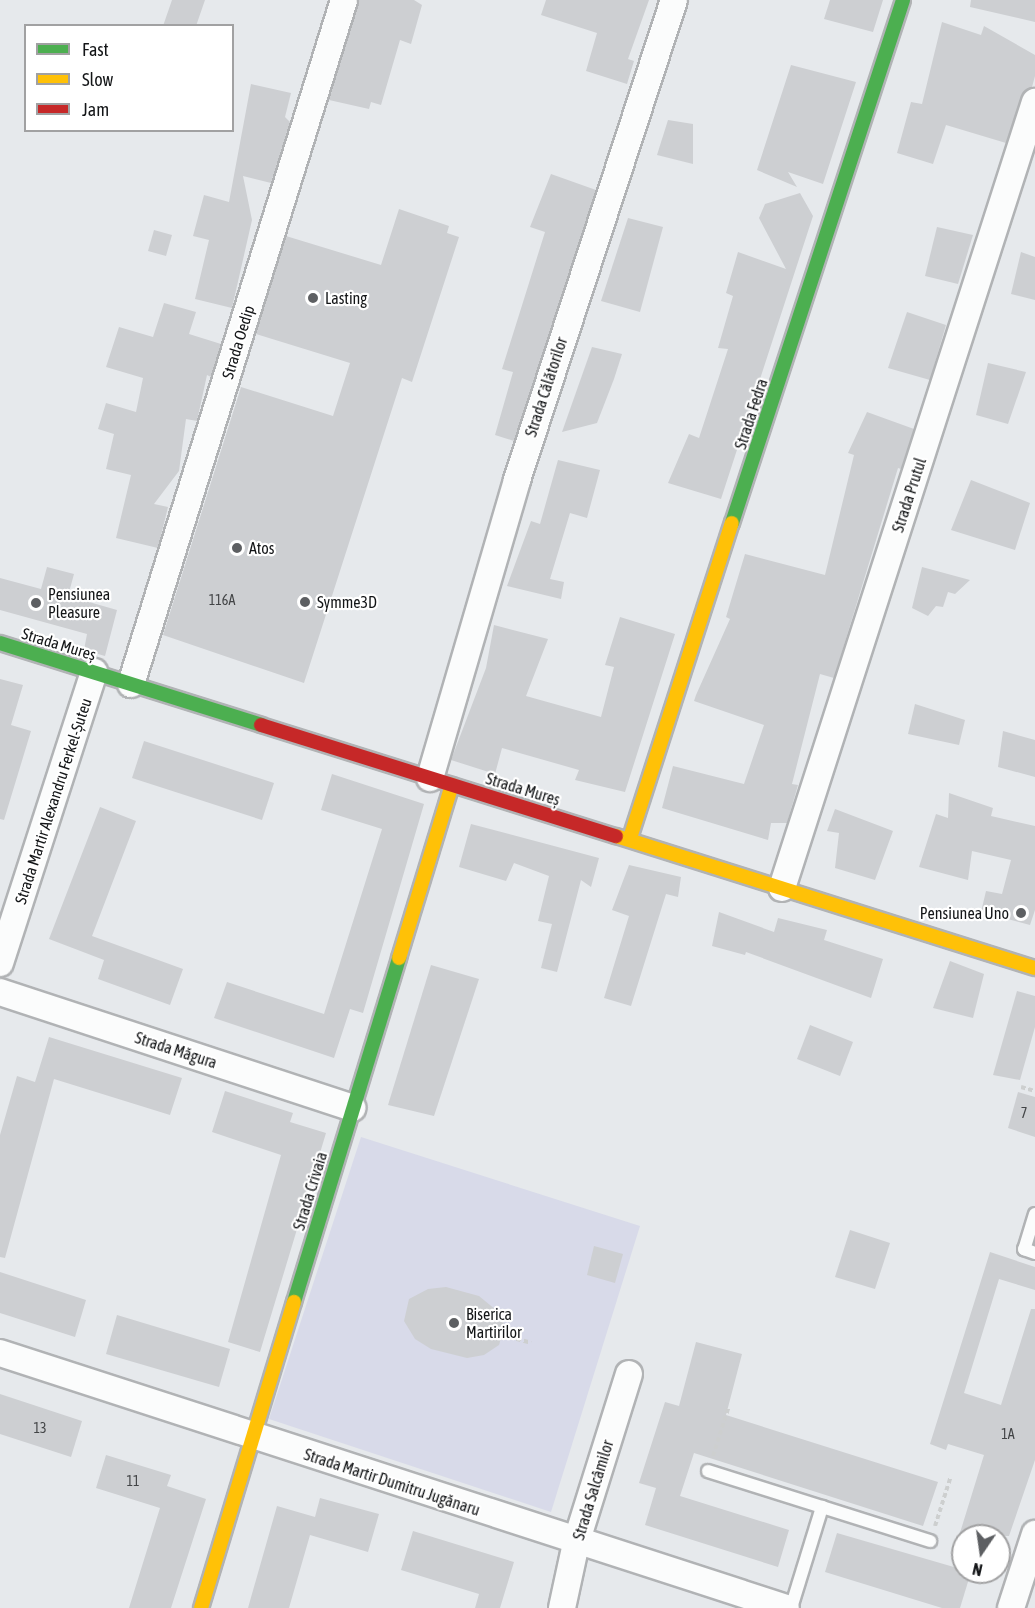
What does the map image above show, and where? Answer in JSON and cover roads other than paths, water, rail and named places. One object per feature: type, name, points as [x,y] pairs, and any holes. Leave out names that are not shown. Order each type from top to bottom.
[{"type":"street","name":"Strada Oedip","points":[[131,684],[344,0]]},
{"type":"street","name":"Strada Călătorilor","points":[[441,781],[517,480],[674,0]]},
{"type":"street","name":"Strada Fedra","points":[[630,838],[903,0]]},
{"type":"street","name":"Strada Prutul","points":[[782,888],[1035,102]]},
{"type":"street","name":"Strada Mureș","points":[[0,643],[630,838],[1035,968]]},
{"type":"street","name":"Strada Martir Alexandru Ferkel-Șuteu","points":[[0,963],[94,672]]},
{"type":"street","name":"Strada Crivaia","points":[[201,1608],[352,1108],[441,781]]},
{"type":"street","name":"Strada Măgura","points":[[0,992],[352,1108]]},
{"type":"street","name":"Strada Martir Dumitru Jugănaru","points":[[0,1353],[576,1543],[786,1608]]},
{"type":"street","name":"Strada Salcâmilor","points":[[562,1608],[576,1543],[629,1374]]},
{"type":"street","points":[[1011,1608],[1035,1534]]},
{"type":"lane","points":[[1035,1214],[1024,1249],[1035,1253]]},
{"type":"lane","points":[[708,1471],[930,1541]]},
{"type":"lane","points":[[791,1608],[822,1507]]},
{"type":"place","name":"Lasting","points":[[313,298]]},
{"type":"place","name":"Atos","points":[[237,548]]},
{"type":"place","name":"Symme3D","points":[[305,602]]},
{"type":"place","name":"Pensiunea Pleasure","points":[[36,603]]},
{"type":"place","name":"Pensiunea Uno","points":[[1021,913]]},
{"type":"place","name":"Biserica Martirilor","points":[[454,1323]]}]
